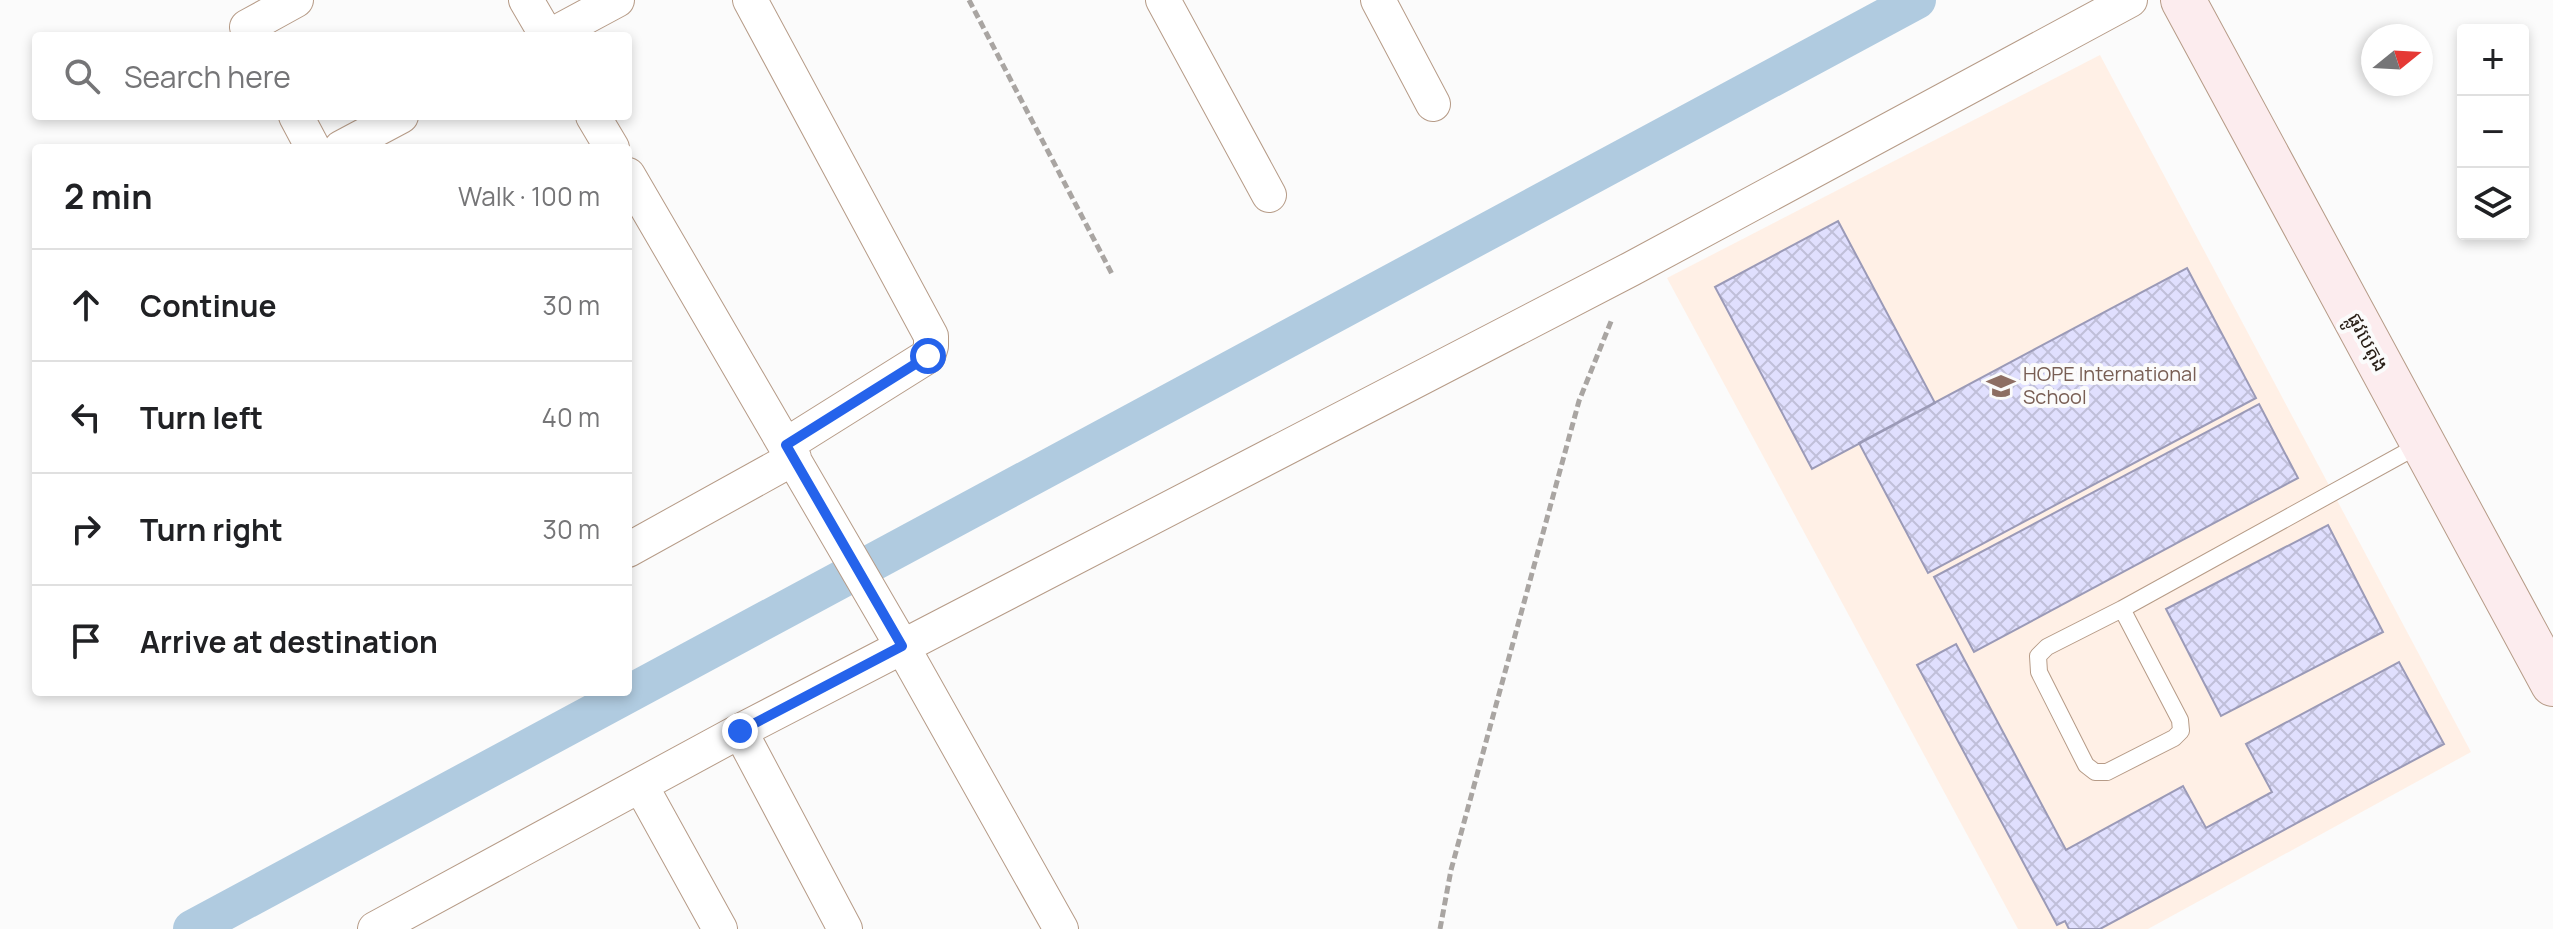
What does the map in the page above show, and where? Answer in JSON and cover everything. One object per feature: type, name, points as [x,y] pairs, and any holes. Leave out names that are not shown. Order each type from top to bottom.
[{"type":"main road","name":"ផ្លូវបេតុង","points":[[2183,0],[2553,684]]},
{"type":"street","points":[[243,21],[296,0]]},
{"type":"street","points":[[526,0],[546,32]]},
{"type":"street","points":[[556,32],[617,0]]},
{"type":"street","points":[[632,548],[790,451],[928,356],[931,346],[931,336],[750,0]]},
{"type":"street","points":[[1163,0],[1269,195]]},
{"type":"street","points":[[1378,0],[1433,104]]},
{"type":"street","points":[[375,929],[740,731],[1631,269],[2130,0]]},
{"type":"street","points":[[298,120],[311,144]]},
{"type":"street","points":[[348,144],[394,120]]},
{"type":"street","points":[[595,120],[610,144]]},
{"type":"street","points":[[632,182],[827,514],[1061,929]]},
{"type":"street","points":[[740,731],[845,929]]},
{"type":"street","points":[[641,786],[720,929]]},
{"type":"lane","points":[[2122,609],[2180,720],[2181,731],[2174,738],[2107,772],[2095,772],[2086,765],[2039,672],[2038,656],[2047,647],[2122,609],[2422,443]]},
{"type":"path","points":[[969,0],[1112,274]]},
{"type":"path","points":[[1440,929],[1455,855],[1579,401],[1631,269]]},
{"type":"shaded area","name":"HOPE International School","points":[[2100,55],[2471,752],[2148,929],[2018,929],[1667,278]]},
{"type":"building","points":[[1838,221],[1935,403],[1812,469],[1715,287]]},
{"type":"building","points":[[2187,268],[2256,398],[1928,573],[1859,443]]},
{"type":"building","points":[[2259,404],[2298,478],[1974,652],[1934,577]]},
{"type":"building","points":[[2328,525],[2383,632],[2221,716],[2166,609]]},
{"type":"building","points":[[1956,644],[2066,850],[2183,786],[2206,828],[2272,792],[2246,744],[2399,662],[2444,744],[2100,929],[2069,929],[2065,921],[2057,925],[1917,665]]},
{"type":"waterway","points":[[632,692],[1917,0]]},
{"type":"waterway","points":[[192,929],[625,696]]},
{"type":"place","name":"HOPE International School","points":[[2001,386]]},
{"type":"route","points":[[740,731],[902,646],[786,445],[928,356]]}]
